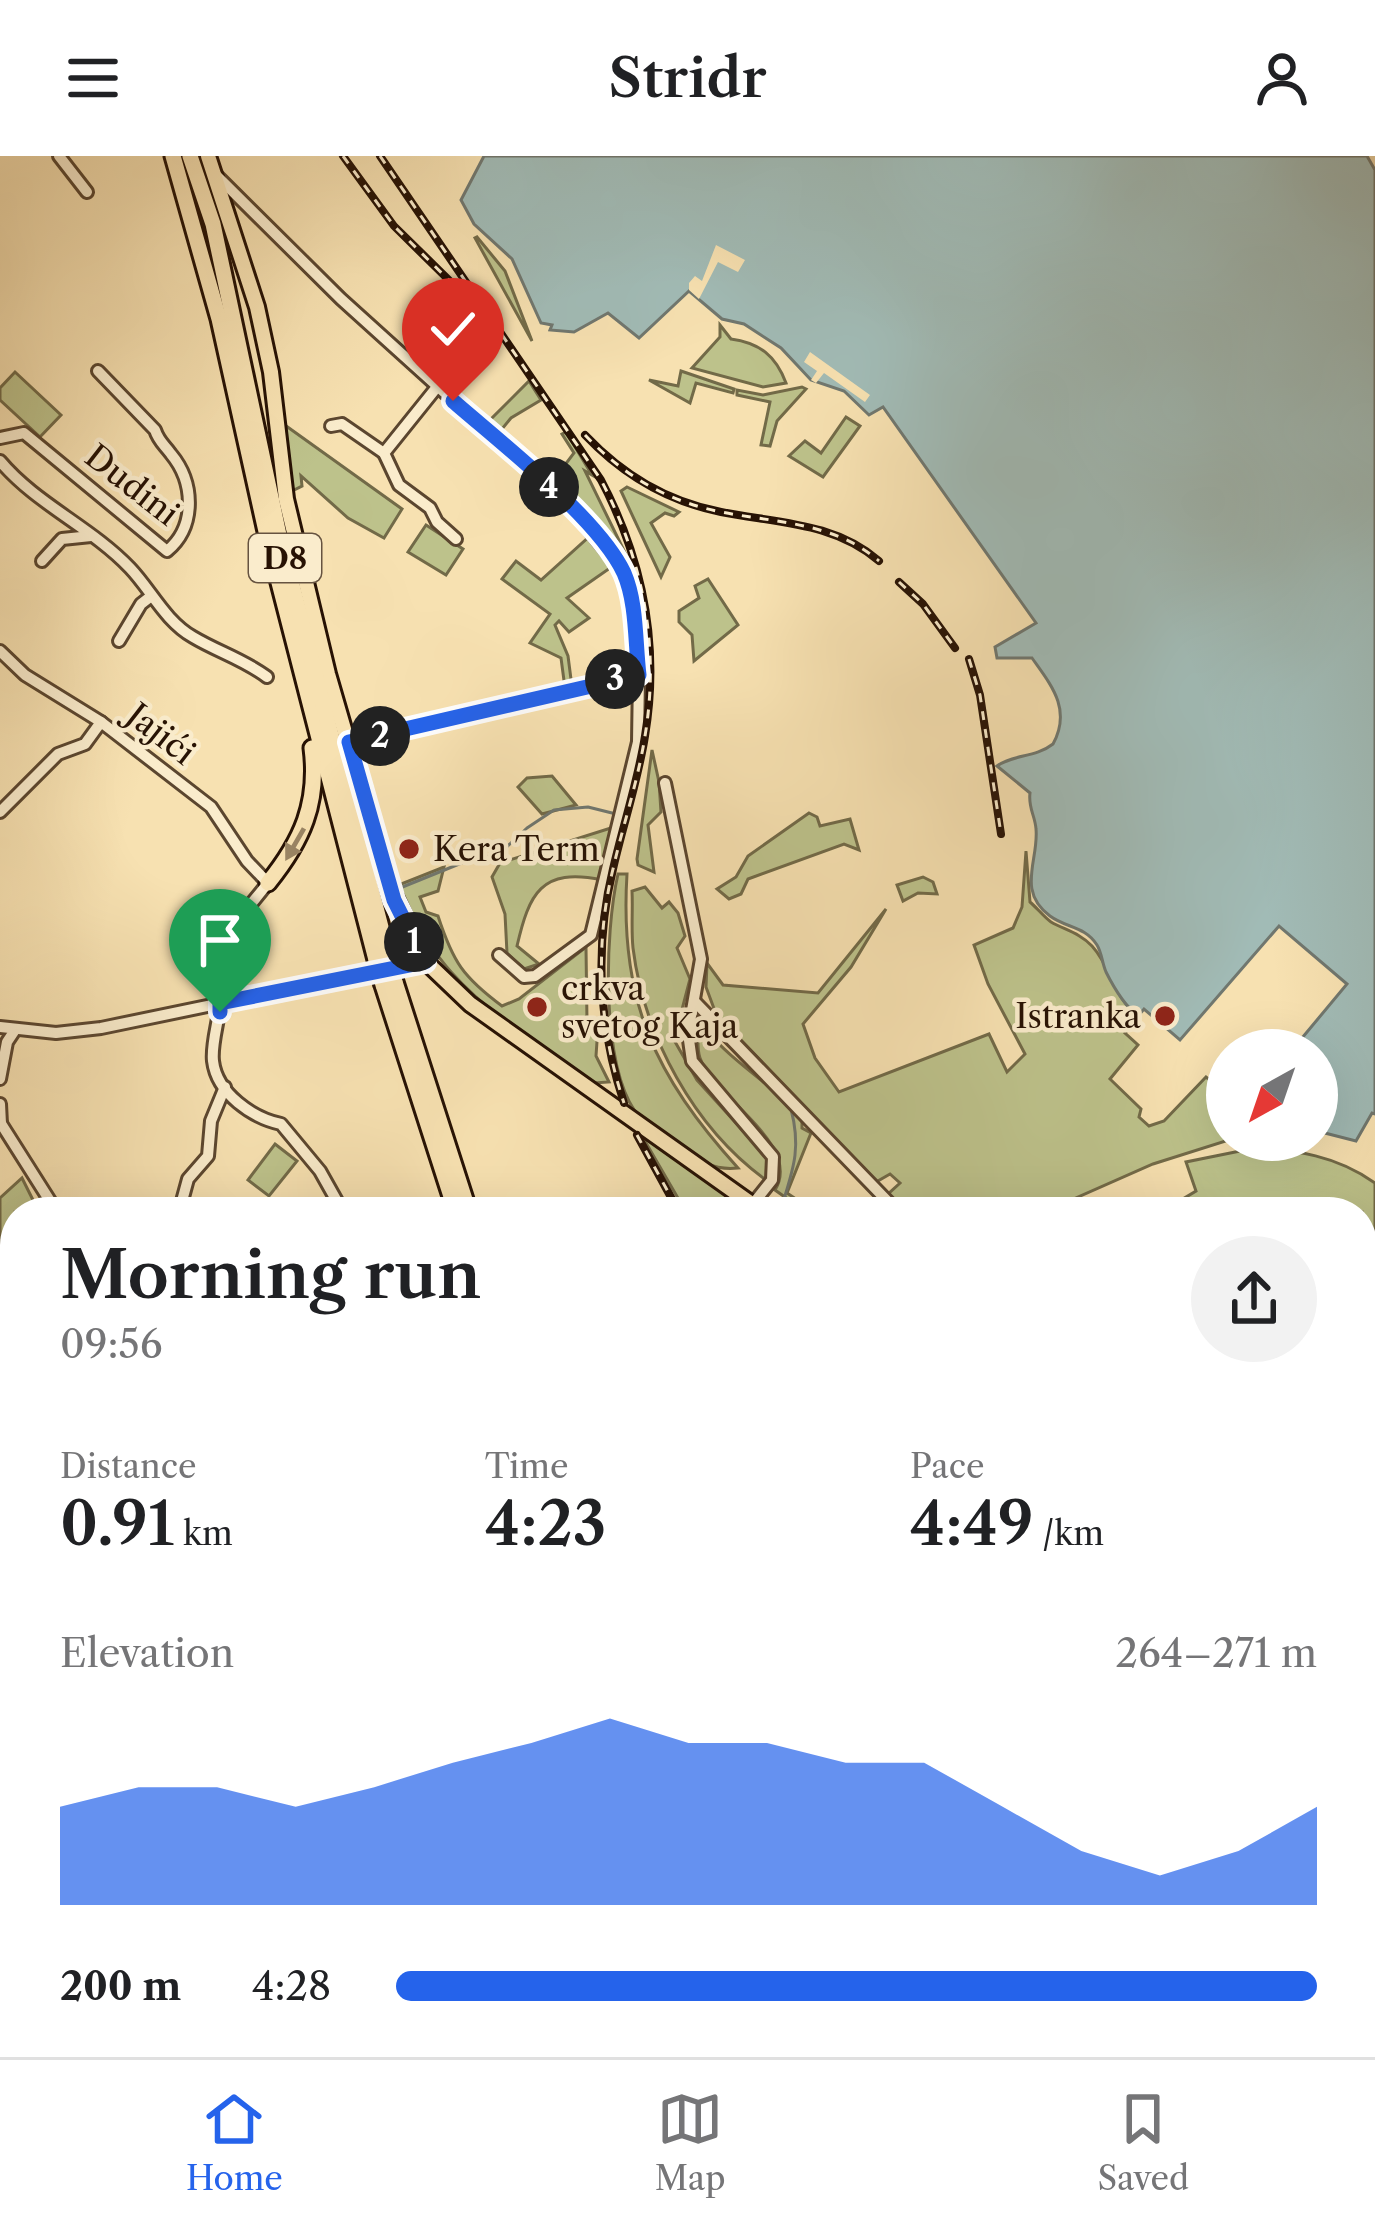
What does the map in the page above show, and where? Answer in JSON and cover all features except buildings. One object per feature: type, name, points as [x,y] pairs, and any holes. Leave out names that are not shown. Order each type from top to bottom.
[{"type":"highway","name":"D8","points":[[173,156],[219,319],[310,704],[383,959]]},
{"type":"highway","name":"D8","points":[[190,156],[213,224],[279,535],[412,1086],[451,1197]]},
{"type":"highway","points":[[268,883],[298,843],[310,815],[314,779],[305,715],[310,704]]},
{"type":"highway","name":"D8","points":[[389,984],[464,1197]]},
{"type":"main road","points":[[208,156],[263,331],[286,499],[349,742],[394,900],[425,962],[489,1019],[750,1197]]},
{"type":"street","points":[[59,156],[87,193]]},
{"type":"street","points":[[214,173],[340,299],[568,505],[623,572],[631,599],[640,705],[634,761],[591,935],[535,976],[524,977],[499,955]]},
{"type":"street","points":[[230,220],[236,210],[252,208]]},
{"type":"street","name":"Dudini","points":[[0,438],[24,433],[160,549],[173,547],[190,514],[174,456],[98,371]]},
{"type":"street","points":[[384,453],[437,387]]},
{"type":"street","points":[[331,426],[342,424],[384,453],[399,485],[430,508],[437,522],[456,539]]},
{"type":"street","name":"Dudini","points":[[0,461],[16,479],[131,569],[150,597],[190,636],[267,677]]},
{"type":"street","points":[[42,561],[62,539],[92,536]]},
{"type":"street","points":[[118,640],[150,597]]},
{"type":"street","name":"Jajići","points":[[0,651],[50,693],[101,722],[211,807],[247,861],[268,883]]},
{"type":"street","points":[[349,742],[639,675]]},
{"type":"street","points":[[0,812],[58,754],[86,744],[101,722]]},
{"type":"street","points":[[665,783],[701,959],[688,1033],[692,1061],[773,1157],[772,1180],[762,1197]]},
{"type":"street","points":[[268,883],[225,944],[225,1002],[212,1055],[215,1071],[255,1119],[281,1124],[320,1171],[335,1197]]},
{"type":"street","points":[[0,1027],[74,1032],[425,962]]},
{"type":"street","points":[[695,1002],[884,1197]]},
{"type":"street","points":[[0,1078],[7,1042],[15,1030]]},
{"type":"street","points":[[183,1197],[188,1179],[208,1156],[212,1121],[226,1088]]},
{"type":"street","points":[[0,1104],[1,1123],[48,1197]]},
{"type":"green space","points":[[475,238],[505,271],[532,341]]},
{"type":"green space","points":[[720,325],[731,339],[766,352],[786,383],[763,387],[692,368],[720,337]]},
{"type":"green space","points":[[681,371],[734,389],[733,393],[696,383],[690,403],[649,380],[678,386]]},
{"type":"green space","points":[[15,372],[61,415],[40,437],[0,400],[0,388]]},
{"type":"green space","points":[[529,381],[541,400],[511,418],[498,434],[486,424]]},
{"type":"green space","points":[[806,389],[777,421],[770,446],[761,445],[770,402],[737,395],[737,390],[763,395]]},
{"type":"green space","points":[[846,417],[860,426],[823,477],[789,456],[805,441],[821,453]]},
{"type":"green space","points":[[282,423],[402,509],[384,538],[348,518],[301,476],[302,486],[292,491]]},
{"type":"green space","points":[[566,432],[592,475],[585,471],[636,575],[647,643],[644,675],[639,616],[622,567],[594,524],[552,482],[574,453],[562,434]]},
{"type":"green space","points":[[627,487],[679,512],[674,516],[665,513],[651,523],[670,557],[661,577],[621,491]]},
{"type":"green space","points":[[426,525],[463,549],[446,575],[408,552]]},
{"type":"green space","points":[[590,536],[613,566],[567,598],[589,618],[569,632],[559,621],[555,625],[568,656],[572,687],[565,688],[561,658],[530,643],[550,614],[502,579],[516,561],[541,580]]},
{"type":"green space","points":[[708,579],[738,625],[694,661],[692,635],[679,622],[679,611],[699,598],[695,586]]},
{"type":"green space","points":[[652,750],[661,812],[648,825],[654,872],[638,865],[637,859]]},
{"type":"green space","points":[[552,776],[576,805],[542,814],[518,787],[527,778]]},
{"type":"green space","points":[[809,813],[820,826],[850,819],[859,850],[844,844],[748,879],[741,894],[729,899],[717,889],[736,877],[748,856]]},
{"type":"green space","points":[[614,827],[602,880],[551,881],[533,899],[517,946],[539,964],[524,969],[507,953],[505,914],[492,877],[500,863]]},
{"type":"green space","points":[[1026,851],[1030,902],[1051,922],[1092,946],[1138,1016],[1125,1033],[1138,1045],[1110,1079],[1141,1109],[1139,1117],[1149,1126],[1164,1121],[1206,1077],[1206,1147],[1153,1164],[1078,1197],[889,1197],[900,1183],[890,1174],[876,1182],[716,1014],[706,987],[707,963],[723,985],[818,993],[886,909],[851,967],[803,1024],[815,1058],[839,1092],[989,1034],[1007,1072],[1025,1054],[988,984],[974,945],[1013,928],[1022,907]]},
{"type":"green space","points":[[444,867],[438,891],[420,897],[426,912],[438,916],[469,977],[502,1006],[519,999],[586,947],[587,1022],[598,1027],[596,1056],[609,1082],[594,1083],[520,1032],[467,989],[444,963],[396,886]]},
{"type":"green space","points":[[618,874],[627,874],[629,961],[648,1034],[685,1101],[738,1168],[714,1166],[692,1156],[645,1123],[627,1098],[618,1069],[609,1000],[610,929]]},
{"type":"green space","points":[[923,877],[933,882],[937,894],[918,893],[903,901],[897,885]]},
{"type":"green space","points":[[645,887],[662,908],[669,902],[678,913],[685,936],[677,948],[690,979],[674,1040],[697,1080],[767,1157],[766,1180],[716,1134],[661,1046],[648,1014],[633,948],[632,891]]},
{"type":"green space","points":[[705,1029],[802,1115],[802,1128],[811,1133],[787,1193],[793,1197],[775,1190],[780,1173],[767,1138],[708,1073],[700,1058],[698,1030]]},
{"type":"green space","points":[[642,1136],[729,1197],[677,1197]]},
{"type":"green space","points":[[275,1144],[297,1161],[269,1196],[248,1180]]},
{"type":"green space","points":[[1206,1158],[1331,1161],[1375,1183],[1375,1197],[1186,1197],[1196,1191],[1186,1162]]},
{"type":"green space","points":[[22,1178],[32,1197],[1,1197]]},
{"type":"water","points":[[484,156],[1367,156],[1375,170],[1375,1114],[1356,1141],[1338,1136],[1338,1029],[1310,1029],[1347,984],[1279,926],[1180,1040],[1144,1009],[1138,1016],[1128,1007],[1092,939],[1040,906],[1031,886],[1036,829],[1030,793],[997,766],[1053,744],[1060,709],[1032,658],[997,658],[995,647],[1036,623],[883,407],[869,415],[844,391],[811,380],[781,348],[744,324],[722,319],[689,291],[639,338],[608,313],[574,332],[550,330],[552,325],[541,323],[512,259],[474,224],[461,200]]},
{"type":"pier","points":[[716,245],[745,260],[738,272],[718,262],[699,299],[689,290],[689,283],[695,276],[702,281]]},
{"type":"pier","points":[[810,352],[870,395],[865,402],[824,373],[816,383],[811,380],[817,371],[804,362]]},
{"type":"waterway","points":[[400,888],[474,858],[498,855],[554,810],[588,807],[616,814]]},
{"type":"waterway","points":[[785,1197],[796,1150],[791,1109]]},
{"type":"railway","points":[[343,156],[394,226],[461,292]]},
{"type":"railway","points":[[380,156],[601,480],[637,572],[649,637],[649,702],[607,898],[602,958],[609,1046],[624,1103]]},
{"type":"railway","points":[[585,435],[630,474],[664,493],[721,512],[824,531],[879,561]]},
{"type":"railway","points":[[899,582],[923,604],[955,648]]},
{"type":"railway","points":[[969,659],[980,695],[1001,834]]},
{"type":"railway","points":[[637,1135],[671,1197]]},
{"type":"place","name":"Kera Term","points":[[409,849]]},
{"type":"place","name":"crkva svetog Kaja","points":[[537,1007]]},
{"type":"place","name":"Istranka","points":[[1165,1016]]},
{"type":"route","points":[[220,1012],[220,1003],[425,962],[394,900],[349,742],[639,675],[631,599],[612,554],[568,505],[453,401]]}]
